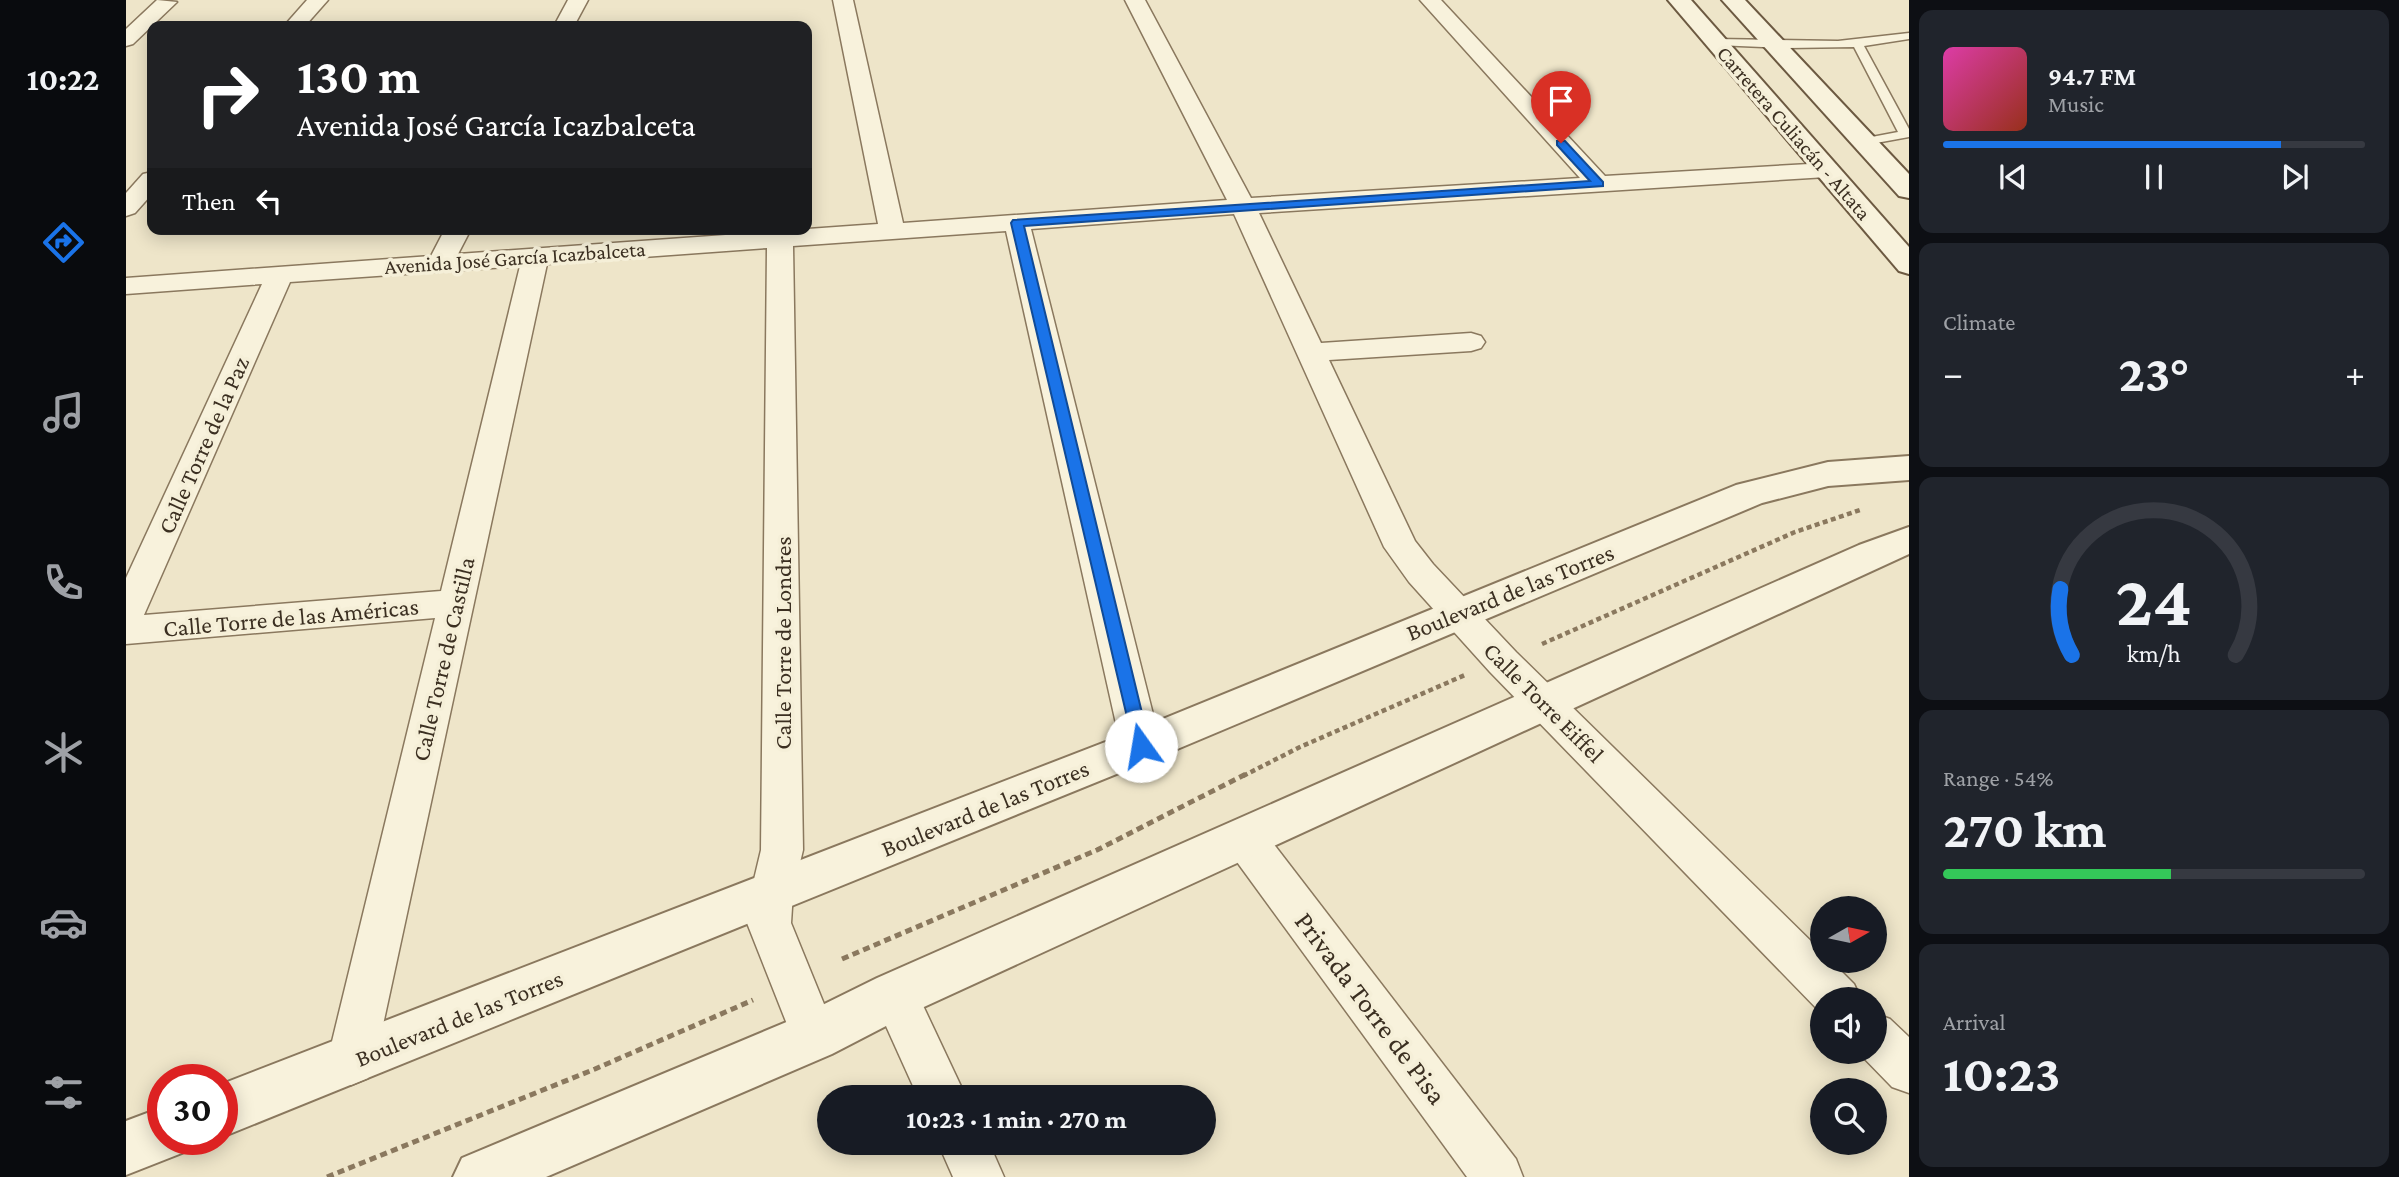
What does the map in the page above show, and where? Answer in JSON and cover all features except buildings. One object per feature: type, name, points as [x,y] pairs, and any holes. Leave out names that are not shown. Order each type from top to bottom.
[{"type":"street","points":[[298,21],[318,0]]},
{"type":"street","points":[[567,21],[578,0]]},
{"type":"street","points":[[843,0],[891,231]]},
{"type":"street","name":"Calle Torre Eiffel","points":[[1135,0],[1243,206],[1401,547],[1457,614],[1826,987]]},
{"type":"street","points":[[1430,0],[1599,184]]},
{"type":"street","name":"Carretera Culiacán - Altata","points":[[1679,0],[1909,265]]},
{"type":"street","name":"Carretera Culiacán - Altata","points":[[1732,0],[1865,141],[1900,171],[1909,190]]},
{"type":"street","points":[[126,40],[167,2]]},
{"type":"street","name":"Avenida José García Icazbalceta","points":[[126,286],[1243,206],[1826,170]]},
{"type":"street","points":[[126,208],[147,185]]},
{"type":"street","points":[[1017,223],[1141,746]]},
{"type":"street","points":[[440,264],[455,235]]},
{"type":"street","name":"Calle Torre de Londres","points":[[780,239],[782,850],[772,892],[769,923],[814,1036]]},
{"type":"street","name":"Calle Torre de Castilla","points":[[351,1062],[535,257]]},
{"type":"street","name":"Calle Torre de la Paz","points":[[126,616],[280,275]]},
{"type":"street","points":[[1311,352],[1471,342]]},
{"type":"street","name":"Boulevard de las Torres","points":[[238,1105],[1141,746],[1749,494],[1821,474],[1877,468],[1909,468]]},
{"type":"street","points":[[481,1177],[814,1036],[895,995],[1871,554],[1909,540]]},
{"type":"street","name":"Calle Torre de las Américas","points":[[126,630],[456,603]]},
{"type":"street","name":"Privada Torre de Pisa","points":[[1244,838],[1498,1177]]},
{"type":"street","points":[[895,995],[936,1085]]},
{"type":"street","points":[[1887,1048],[1909,1070]]},
{"type":"street","points":[[126,1148],[147,1140]]},
{"type":"street","points":[[969,1155],[979,1177]]},
{"type":"lane","points":[[1716,42],[1774,45],[1857,42],[1909,36]]},
{"type":"lane","points":[[1857,42],[1907,133],[1865,141]]},
{"type":"path","points":[[1535,648],[1795,532],[1861,509],[1873,509]]},
{"type":"path","points":[[842,959],[1097,850],[1300,747],[1476,670]]},
{"type":"path","points":[[327,1177],[458,1122],[662,1043],[762,995]]},
{"type":"route","points":[[1141,746],[1017,223],[1599,184],[1561,143]]}]
